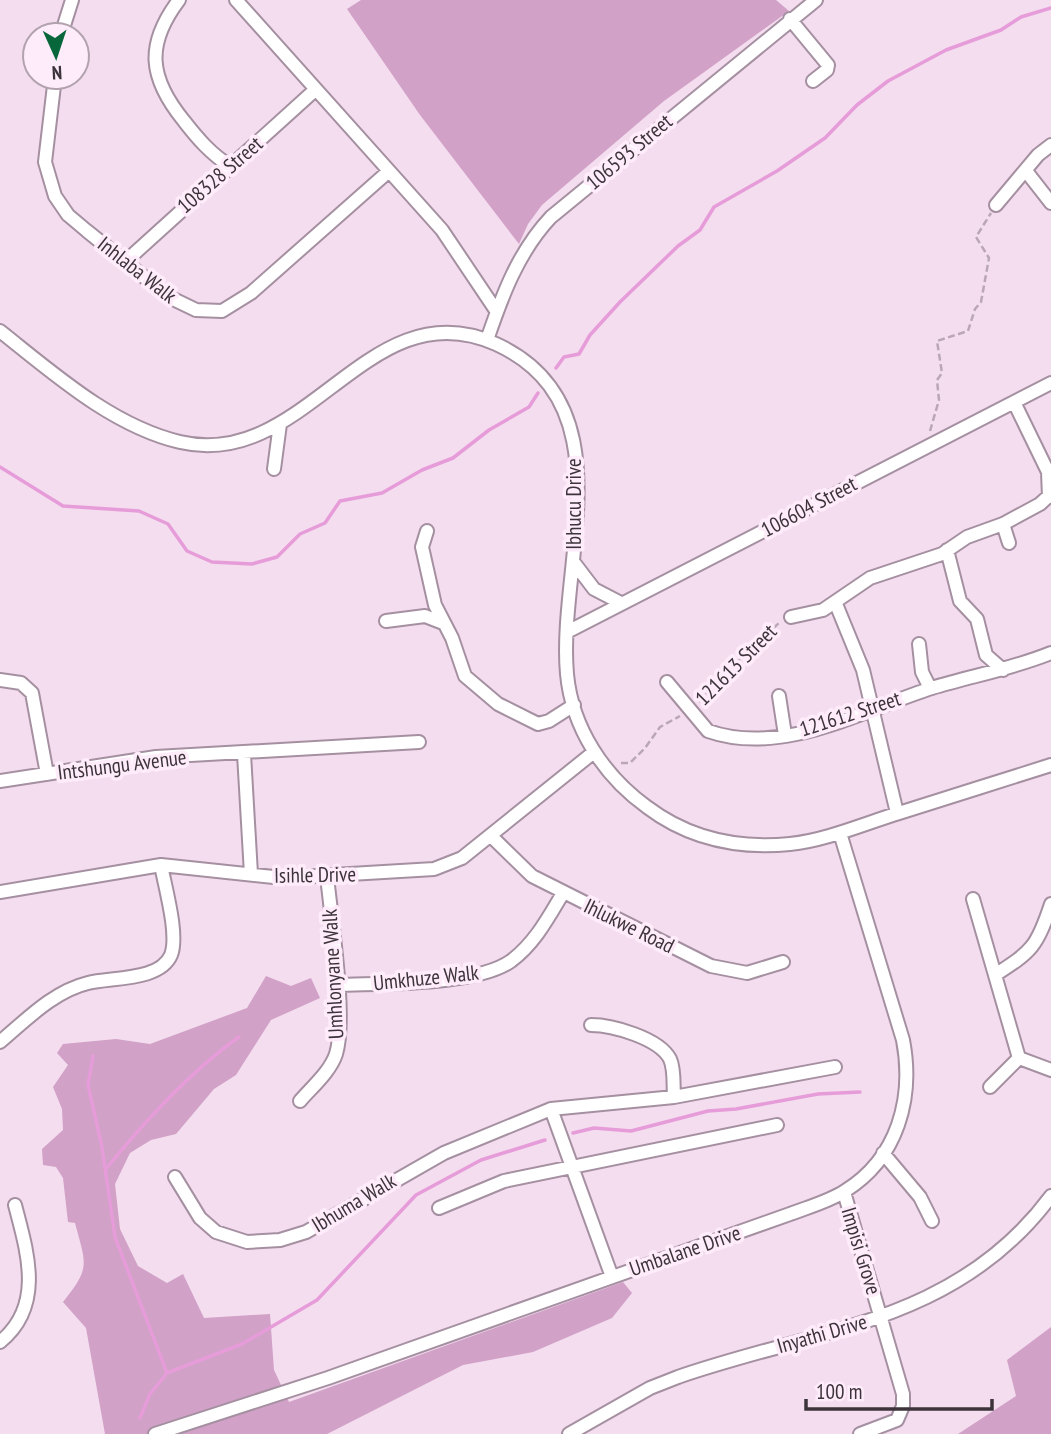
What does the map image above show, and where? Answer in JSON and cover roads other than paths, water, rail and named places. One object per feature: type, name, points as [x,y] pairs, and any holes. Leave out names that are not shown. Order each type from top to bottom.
[{"type":"street","points":[[65,21],[72,0]]},
{"type":"street","points":[[179,0],[160,32],[154,60],[156,72],[175,111],[209,152],[230,166]]},
{"type":"street","points":[[236,0],[442,230],[496,312]]},
{"type":"street","name":"106593 Street","points":[[487,340],[496,312],[525,250],[551,218],[816,0]]},
{"type":"street","points":[[790,19],[828,65],[827,70],[813,81]]},
{"type":"street","name":"108328 Street","points":[[126,261],[315,90]]},
{"type":"street","name":"Inhlaba Walk","points":[[53,91],[46,153],[50,186],[68,215],[169,297],[196,310],[222,311],[251,293],[389,171]]},
{"type":"street","points":[[996,205],[1038,155],[1051,145]]},
{"type":"street","points":[[1026,171],[1051,203]]},
{"type":"street","name":"Ibhucu Drive","points":[[0,331],[83,394],[164,437],[190,444],[214,445],[237,441],[280,424],[377,354],[405,339],[439,333],[487,340],[513,354],[556,392],[566,413],[576,464],[575,564],[567,632],[567,675],[574,705],[594,752],[613,777],[665,820],[697,835],[731,844],[794,844],[840,833],[1051,765]]},
{"type":"street","name":"106604 Street","points":[[567,632],[1051,383]]},
{"type":"street","points":[[1014,402],[1049,472],[1050,496]]},
{"type":"street","points":[[274,469],[280,424]]},
{"type":"street","name":"121613 Street","points":[[791,617],[836,604],[845,592],[870,578],[909,567],[947,550],[967,537],[1003,524],[1050,496]]},
{"type":"street","points":[[1003,524],[1009,543]]},
{"type":"street","points":[[427,531],[422,547],[435,605],[452,638],[463,673],[498,704],[542,724],[574,705]]},
{"type":"street","points":[[947,550],[959,599],[977,619],[986,654],[1003,670]]},
{"type":"street","points":[[575,564],[594,589],[619,603]]},
{"type":"street","points":[[836,604],[863,670],[897,813]]},
{"type":"street","points":[[386,621],[425,616],[444,623]]},
{"type":"street","points":[[919,644],[922,672],[930,688]]},
{"type":"street","name":"121612 Street","points":[[667,682],[702,726],[719,735],[748,738],[785,735],[819,728],[930,688],[1003,670],[1051,653]]},
{"type":"street","points":[[0,680],[21,683],[32,693],[47,774]]},
{"type":"street","points":[[779,696],[785,735]]},
{"type":"street","name":"Intshungu Avenue","points":[[0,781],[156,757],[419,742]]},
{"type":"street","name":"Isihle Drive","points":[[0,892],[161,865],[283,878],[434,869],[462,858],[594,752]]},
{"type":"street","points":[[244,754],[251,874]]},
{"type":"street","name":"Umbalane Drive","points":[[156,1434],[328,1378],[612,1277],[844,1192],[863,1177],[883,1153],[905,1110],[907,1059],[840,833]]},
{"type":"street","name":"Ihlukwe Road","points":[[491,836],[532,876],[728,972],[755,971],[783,961]]},
{"type":"street","points":[[0,1042],[54,999],[75,987],[151,972],[166,963],[172,952],[173,939],[161,865]]},
{"type":"street","name":"Umhlonyane Walk","points":[[299,1101],[336,1055],[339,1037],[327,876]]},
{"type":"street","name":"Umkhuze Walk","points":[[337,985],[448,979],[488,972],[510,961],[534,939],[563,893]]},
{"type":"street","points":[[973,899],[1019,1058]]},
{"type":"street","points":[[995,975],[1025,955],[1039,940],[1051,904]]},
{"type":"street","points":[[591,1025],[609,1025],[626,1031],[665,1053],[673,1069],[674,1097]]},
{"type":"street","points":[[1019,1058],[1051,1070]]},
{"type":"street","points":[[990,1087],[1019,1058]]},
{"type":"street","name":"Ibhuma Walk","points":[[175,1177],[200,1218],[216,1232],[247,1242],[280,1240],[306,1232],[392,1180],[455,1148],[551,1109],[674,1097],[835,1067]]},
{"type":"street","points":[[551,1109],[612,1277]]},
{"type":"street","points":[[439,1208],[504,1181],[778,1125]]},
{"type":"street","points":[[883,1153],[920,1197],[932,1221]]},
{"type":"street","name":"Impisi Grove","points":[[844,1192],[902,1394],[901,1414],[888,1426],[860,1434]]},
{"type":"street","name":"Inyathi Drive","points":[[569,1434],[650,1388],[678,1377],[881,1317],[941,1293],[983,1267],[1019,1235],[1051,1196]]},
{"type":"street","points":[[0,1342],[21,1314],[30,1282],[29,1258],[15,1205]]},
{"type":"waterway","points":[[556,368],[564,357],[579,354],[590,335],[620,302],[678,246],[700,230],[714,207],[777,171],[825,138],[857,105],[888,81],[946,50],[1001,30],[1021,17],[1051,8]]},
{"type":"waterway","points":[[0,467],[63,506],[139,511],[168,524],[187,551],[212,562],[252,564],[277,557],[300,534],[325,523],[340,501],[382,493],[422,470],[453,458],[489,430],[529,407],[538,393]]},
{"type":"waterway","points":[[106,1169],[168,1098],[203,1065],[239,1037]]},
{"type":"waterway","points":[[93,1056],[88,1085],[102,1147],[115,1237],[167,1373]]},
{"type":"waterway","points":[[573,1133],[594,1128],[631,1131],[708,1111],[736,1109],[818,1094],[860,1092]]},
{"type":"waterway","points":[[140,1418],[150,1394],[167,1373],[242,1344],[317,1300],[416,1195],[481,1160],[545,1140]]}]
